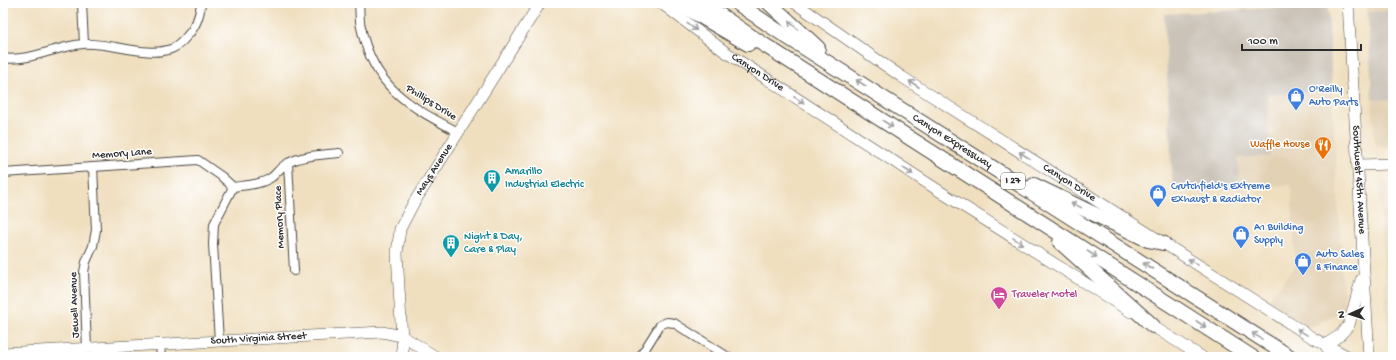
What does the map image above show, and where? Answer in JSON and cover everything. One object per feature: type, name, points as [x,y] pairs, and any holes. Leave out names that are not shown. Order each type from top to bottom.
[{"type":"highway","points":[[678,3],[793,70],[815,77]]},
{"type":"highway","name":"Canyon Expressway","points":[[703,3],[752,37],[1252,357]]},
{"type":"highway","name":"Canyon Expressway","points":[[737,3],[841,71],[1290,357]]},
{"type":"highway","points":[[769,3],[841,71]]},
{"type":"highway","points":[[979,159],[1141,237],[1163,243]]},
{"type":"highway","points":[[988,188],[1062,244],[1153,326]]},
{"type":"main road","name":"Mays Avenue","points":[[403,357],[397,253],[400,228],[413,204],[540,3]]},
{"type":"main road","name":"Canyon Drive","points":[[661,3],[724,51],[944,194],[1202,357]]},
{"type":"main road","name":"Canyon Drive","points":[[795,3],[902,77],[1269,311],[1325,345],[1349,357]]},
{"type":"main road","name":"Southwest 45th Avenue","points":[[1348,3],[1359,165],[1369,357]]},
{"type":"main road","points":[[1359,165],[1393,164]]},
{"type":"main road","points":[[1335,357],[1325,345],[1339,336],[1349,324],[1364,270]]},
{"type":"main road","name":"South Virginia Street","points":[[3,353],[382,332],[402,336],[436,357]]},
{"type":"street","points":[[82,3],[84,44]]},
{"type":"street","points":[[3,58],[13,60],[26,58],[56,49],[84,44],[102,44],[149,52],[172,48],[190,33],[197,22],[201,3]]},
{"type":"street","name":"Phillips Drive","points":[[359,3],[361,27],[368,52],[376,70],[388,86],[406,103],[458,132]]},
{"type":"street","points":[[218,341],[212,244],[214,224],[233,187],[264,182],[288,163],[309,156],[339,153]]},
{"type":"street","name":"Memory Lane","points":[[3,173],[198,160],[221,176],[233,187]]},
{"type":"street","name":"Memory Place","points":[[288,163],[294,271]]},
{"type":"street","name":"Jewell Avenue","points":[[88,349],[84,272],[86,262],[93,246],[96,230],[93,167]]},
{"type":"street","points":[[640,357],[660,325],[667,322],[674,323],[728,357]]},
{"type":"street","points":[[160,345],[161,357]]},
{"type":"shaded area","points":[[1367,3],[1393,3],[1393,11],[1368,12]]},
{"type":"shaded area","points":[[1328,5],[1332,91],[1267,95],[1270,156],[1238,158],[1240,188],[1173,192],[1164,14]]},
{"type":"shaded area","points":[[1393,11],[1393,100],[1372,99],[1368,12]]},
{"type":"shaded area","points":[[1332,91],[1344,309],[1314,326],[1306,326],[1268,300],[1299,262],[1295,258],[1291,185],[1240,188],[1238,158],[1270,155],[1267,95]]},
{"type":"shaded area","points":[[1372,99],[1393,100],[1393,146],[1380,147],[1375,143]]},
{"type":"shaded area","points":[[1393,181],[1393,357],[1389,357],[1379,185],[1382,182]]},
{"type":"place","name":"O'Reilly Auto Parts","points":[[1296,111]]},
{"type":"place","name":"Waffle House","points":[[1323,160]]},
{"type":"place","name":"Amarillo Industrial Electric","points":[[492,193]]},
{"type":"place","name":"Crutchfield's Extreme Exhaust & Radiator","points":[[1158,208]]},
{"type":"place","name":"A1 Building Supply","points":[[1241,249]]},
{"type":"place","name":"Night & Day, Care & Play","points":[[451,258]]},
{"type":"place","name":"Auto Sales & Finance","points":[[1303,276]]},
{"type":"place","name":"Traveler Motel","points":[[999,310]]}]
